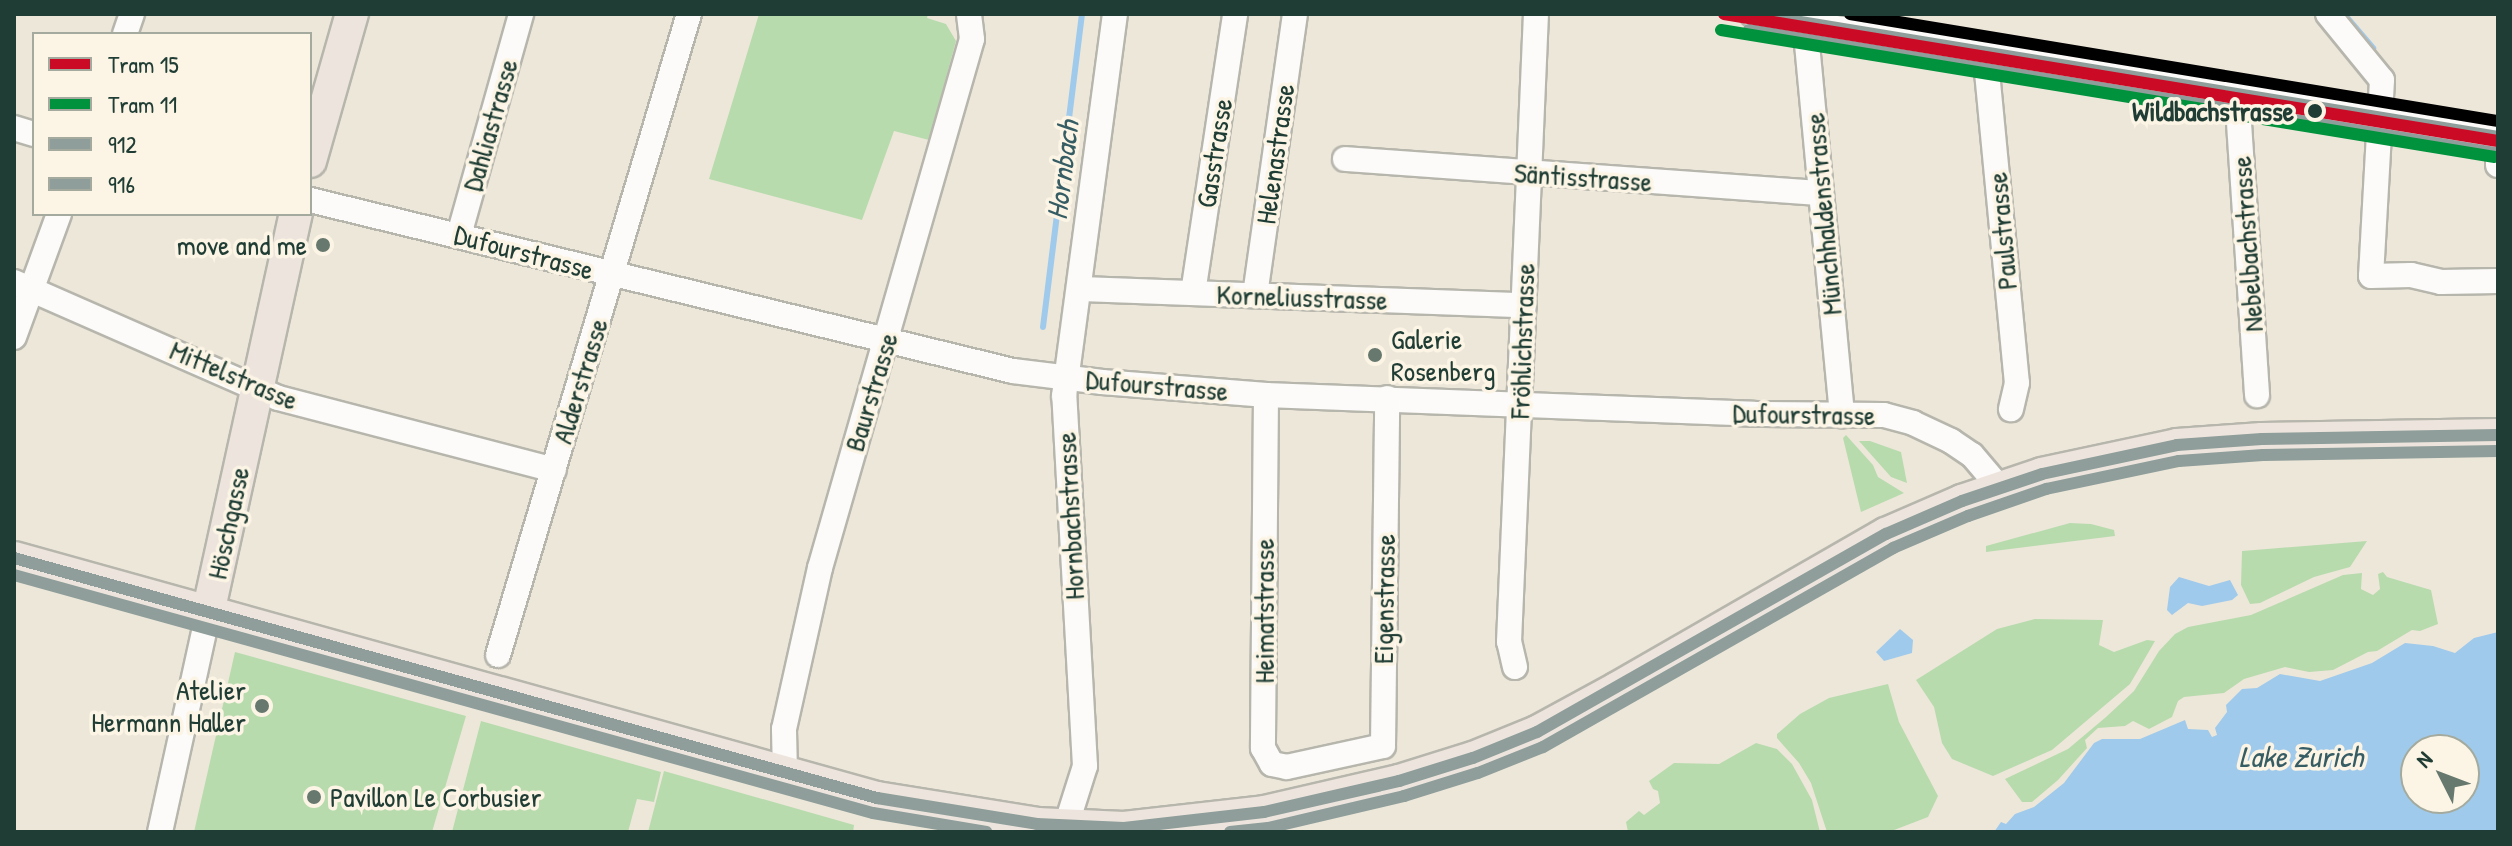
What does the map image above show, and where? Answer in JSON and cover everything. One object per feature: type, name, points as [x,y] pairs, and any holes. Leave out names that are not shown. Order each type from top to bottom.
[{"type":"main road","points":[[312,154],[352,14]]},
{"type":"main road","name":"Höschgasse","points":[[208,613],[296,216]]},
{"type":"main road","points":[[14,558],[785,774],[943,811],[1066,826],[1124,828],[1227,818],[1399,781],[1473,758],[1537,732],[1886,534],[2042,474],[2177,445],[2262,439],[2498,435]]},
{"type":"street","name":"Dahliastrasse","points":[[459,235],[521,14]]},
{"type":"street","name":"Alderstrasse","points":[[498,655],[689,14]]},
{"type":"street","name":"Baurstrasse","points":[[785,774],[784,729],[814,603],[874,374],[887,342],[972,39],[969,14]]},
{"type":"street","name":"Hornbachstrasse","points":[[1066,826],[1085,766],[1064,415],[1115,14]]},
{"type":"street","name":"Gasstrasse","points":[[1193,293],[1235,14]]},
{"type":"street","name":"Helenastrasse","points":[[1255,295],[1295,14]]},
{"type":"street","name":"Fröhlichstrasse","points":[[1515,667],[1509,642],[1536,14]]},
{"type":"street","points":[[1752,14],[1809,18],[1989,52],[2498,137]]},
{"type":"street","points":[[2328,14],[2382,80],[2371,276],[2411,275],[2441,282],[2498,281]]},
{"type":"street","name":"Münchhaldenstrasse","points":[[1809,18],[1807,44],[1842,415]]},
{"type":"street","name":"Paulstrasse","points":[[1989,52],[1987,72],[2017,383],[2011,409]]},
{"type":"street","name":"Nebelbachstrasse","points":[[2237,93],[2257,395]]},
{"type":"street","points":[[2498,156],[2498,165]]},
{"type":"street","name":"Säntisstrasse","points":[[1345,159],[1821,193]]},
{"type":"street","name":"Dufourstrasse","points":[[312,200],[1013,371],[1266,395],[1884,415],[1930,430],[1972,455],[2000,488]]},
{"type":"street","points":[[14,337],[22,285],[58,216]]},
{"type":"street","name":"Mittelstrasse","points":[[22,285],[278,398],[554,470]]},
{"type":"street","name":"Korneliusstrasse","points":[[1080,289],[1524,305]]},
{"type":"street","name":"Heimatstrasse","points":[[1266,395],[1263,748],[1272,764],[1287,767],[1330,759]]},
{"type":"street","name":"Eigenstrasse","points":[[1330,759],[1383,746],[1387,398]]},
{"type":"street","name":"Höschgasse","points":[[160,832],[208,613]]},
{"type":"green space","points":[[759,14],[928,14],[927,18],[946,24],[956,41],[929,140],[894,131],[862,220],[709,179]]},
{"type":"green space","points":[[1846,435],[1873,465],[1878,477],[1904,493],[1861,512],[1843,438]]},
{"type":"green space","points":[[1859,441],[1870,441],[1901,452],[1907,483],[1891,477]]},
{"type":"green space","points":[[2070,523],[2114,530],[2115,536],[1986,552],[1986,546]]},
{"type":"green space","points":[[2367,541],[2350,567],[2314,577],[2260,603],[2250,604],[2241,585],[2242,551]]},
{"type":"green space","points":[[2383,572],[2387,577],[2431,590],[2438,624],[2420,631],[2412,630],[2377,651],[2368,652],[2333,670],[2309,672],[2285,667],[2244,679],[2224,693],[2184,697],[2178,701],[2172,717],[2149,729],[2133,721],[2125,726],[2098,728],[2085,740],[2087,748],[2058,780],[2032,802],[2022,802],[2005,779],[2068,749],[2106,717],[2134,691],[2159,651],[2175,634],[2188,627],[2251,615],[2343,575],[2362,573],[2361,589],[2373,595],[2380,589],[2378,574]]},
{"type":"green space","points":[[2035,619],[2103,620],[2099,645],[2114,652],[2147,640],[2155,641],[2130,684],[2052,750],[1993,776],[1952,759],[1942,743],[1934,707],[1916,680],[1997,629]]},
{"type":"green space","points":[[235,652],[466,716],[432,832],[194,832]]},
{"type":"green space","points":[[1888,684],[1899,722],[1938,796],[1928,817],[1889,832],[1827,832],[1811,783],[1777,734],[1800,714],[1829,698]]},
{"type":"green space","points":[[481,721],[661,772],[654,802],[637,799],[628,832],[452,832]]},
{"type":"green space","points":[[1756,743],[1777,749],[1792,764],[1812,800],[1820,832],[1628,832],[1626,822],[1639,811],[1644,815],[1660,803],[1658,791],[1649,781],[1674,763],[1719,764]]},
{"type":"green space","points":[[664,771],[854,825],[853,832],[648,832]]},
{"type":"water","points":[[2179,577],[2209,586],[2230,580],[2238,595],[2232,600],[2202,606],[2188,603],[2172,615],[2167,610],[2170,587]]},
{"type":"water","points":[[1900,629],[1913,640],[1912,653],[1884,661],[1876,652]]},
{"type":"water","name":"Lake Zurich","points":[[2498,632],[2498,832],[1994,832],[2001,822],[2006,824],[2015,814],[2034,807],[2064,783],[2094,743],[2102,739],[2140,739],[2185,720],[2188,729],[2208,730],[2212,737],[2217,735],[2215,728],[2227,712],[2226,705],[2242,689],[2257,688],[2280,674],[2320,681],[2372,663],[2405,643],[2433,646],[2455,653],[2474,638]]},
{"type":"waterway","name":"Hornbach","points":[[1043,327],[1082,14]]},
{"type":"waterway","points":[[2344,14],[2373,48]]},
{"type":"tram line","name":"15","points":[[1724,14],[2498,141]]},
{"type":"tram line","name":"11","points":[[1721,30],[2495,157]]},
{"type":"transit line","name":"912","points":[[1752,14],[2498,137]]},
{"type":"transit line","points":[[1850,14],[2498,121]]},
{"type":"transit line","name":"916","points":[[1749,30],[2495,153]]},
{"type":"transit line","name":"912","points":[[14,558],[877,798],[1037,824],[1124,828],[1264,812],[1399,781],[1473,758],[1537,732],[1886,534],[1962,501],[2042,474],[2177,445],[2262,439],[2498,435]]},
{"type":"transit line","name":"916","points":[[1230,832],[1268,828],[1404,796],[1478,773],[1543,747],[1893,548],[1968,516],[2046,489],[2179,461],[2263,455],[2498,451]]},
{"type":"transit line","name":"916","points":[[14,575],[873,813],[986,832]]},
{"type":"place","name":"Wildbachstrasse","points":[[2315,111]]},
{"type":"place","name":"move and me","points":[[323,245]]},
{"type":"place","name":"Galerie Rosenberg","points":[[1375,355]]},
{"type":"place","name":"Atelier Hermann Haller","points":[[262,706]]},
{"type":"place","name":"Pavillon Le Corbusier","points":[[314,797]]}]
